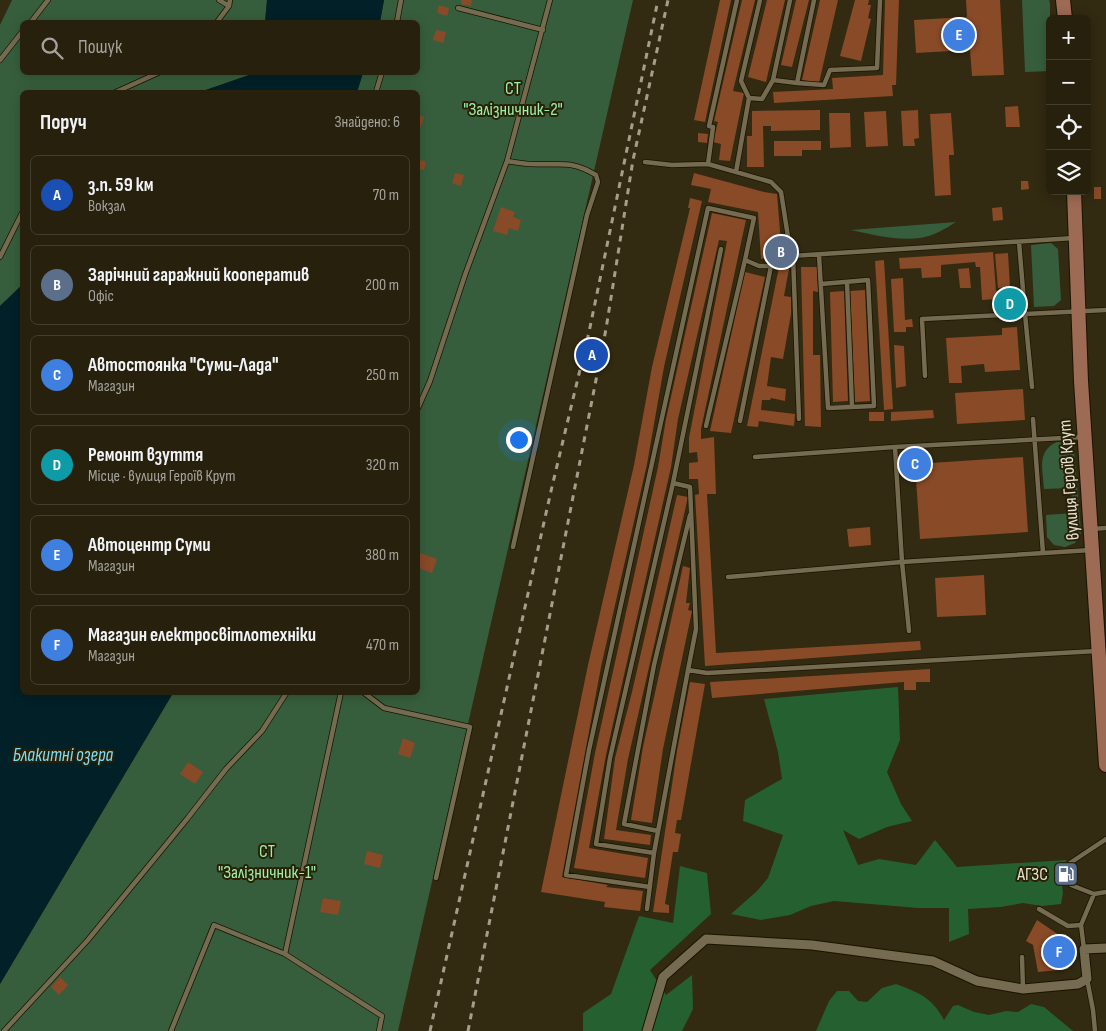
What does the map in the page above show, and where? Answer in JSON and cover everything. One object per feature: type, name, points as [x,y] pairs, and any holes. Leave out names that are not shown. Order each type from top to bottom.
[{"type":"main road","points":[[1063,0],[1064,15]]},
{"type":"main road","name":"вулиця Героїв Крут","points":[[1074,195],[1085,437],[1106,766]]},
{"type":"street","points":[[647,1031],[663,977],[706,939],[812,945],[933,961],[977,981],[1023,989],[1078,984],[1087,980],[1084,949],[1106,948]]},
{"type":"lane","points":[[32,20],[48,0]]},
{"type":"lane","points":[[219,0],[229,6]]},
{"type":"lane","points":[[218,20],[229,6],[230,0]]},
{"type":"lane","points":[[397,20],[401,0]]},
{"type":"lane","points":[[420,404],[430,381],[465,275],[508,161],[550,0]]},
{"type":"lane","points":[[708,164],[713,127],[709,126],[736,0]]},
{"type":"lane","points":[[736,172],[749,98],[741,80],[760,0]]},
{"type":"lane","points":[[749,98],[762,99],[773,80],[790,0]]},
{"type":"lane","points":[[797,83],[814,0]]},
{"type":"lane","points":[[773,80],[824,85],[830,70],[877,68],[880,0]]},
{"type":"lane","points":[[458,8],[543,30]]},
{"type":"lane","points":[[0,60],[20,35]]},
{"type":"lane","points":[[120,90],[153,75]]},
{"type":"lane","points":[[377,90],[381,75]]},
{"type":"lane","points":[[508,161],[530,164],[567,163],[585,168],[596,174],[598,182],[586,215],[513,547]]},
{"type":"lane","points":[[645,162],[672,165],[708,164],[771,182],[781,192],[792,256],[799,419]]},
{"type":"lane","points":[[650,887],[566,874],[589,750],[708,208],[754,218],[706,426]]},
{"type":"lane","points":[[0,257],[20,217]]},
{"type":"lane","points":[[745,260],[759,266],[771,266],[792,256],[1076,238]]},
{"type":"lane","points":[[1019,242],[1032,387]]},
{"type":"lane","points":[[654,853],[596,844],[610,758],[674,483],[721,249]]},
{"type":"lane","points":[[819,255],[828,408],[874,406],[868,280],[821,284]]},
{"type":"lane","points":[[740,421],[771,266]]},
{"type":"lane","points":[[846,282],[852,407]]},
{"type":"lane","points":[[925,376],[922,319],[1106,310]]},
{"type":"lane","points":[[1033,419],[1043,553]]},
{"type":"lane","points":[[755,457],[895,447],[1085,437]]},
{"type":"lane","points":[[895,447],[902,562],[909,631]]},
{"type":"lane","points":[[647,909],[658,830],[696,629],[690,487],[674,483]]},
{"type":"lane","points":[[658,830],[624,824],[654,666],[691,510]]},
{"type":"lane","points":[[1091,529],[1106,528]]},
{"type":"lane","points":[[728,577],[902,562],[1092,550]]},
{"type":"lane","points":[[688,670],[707,673],[1099,651]]},
{"type":"lane","points":[[4,1031],[87,941],[226,769],[262,731],[285,695]]},
{"type":"lane","points":[[285,954],[340,695]]},
{"type":"lane","points":[[367,695],[384,708],[470,727],[436,878]]},
{"type":"lane","points":[[1106,839],[1070,863],[1071,885],[1094,894],[1106,892]]},
{"type":"lane","points":[[1084,949],[1081,925],[1094,894]]},
{"type":"lane","points":[[1039,909],[1068,926],[1081,925]]},
{"type":"lane","points":[[171,1031],[214,925],[285,954],[382,1016],[379,1031]]},
{"type":"lane","points":[[1022,957],[1023,989]]},
{"type":"lane","points":[[1087,980],[1093,1010],[1094,1031]]},
{"type":"green space","points":[[12,0],[267,0],[265,20],[20,20],[20,75],[249,75],[206,90],[20,90],[20,287],[0,306],[0,25]]},
{"type":"green space","name":"СТ \"Залізничник-1\"","points":[[384,0],[633,0],[398,1031],[0,1031],[0,984],[172,695],[420,695],[420,90],[358,90],[362,75],[420,75],[420,20],[380,20]]},
{"type":"green space","points":[[1022,0],[1049,0],[1050,15],[1046,15],[1046,71],[1025,72]]},
{"type":"green space","points":[[956,222],[934,234],[912,239],[886,237],[851,230]]},
{"type":"green space","points":[[1051,243],[1058,249],[1061,300],[1054,306],[1034,307],[1031,245]]},
{"type":"green space","points":[[1057,442],[1066,443],[1074,450],[1081,533],[1075,543],[1065,547],[1054,545],[1047,537],[1046,515],[1073,513],[1071,488],[1044,489],[1043,456],[1050,446]]},
{"type":"green space","points":[[898,687],[900,740],[887,772],[901,804],[912,821],[887,827],[859,839],[843,830],[858,865],[879,859],[916,865],[935,840],[957,867],[1067,860],[1060,869],[1063,893],[1061,904],[1042,906],[1023,903],[1001,907],[968,909],[969,934],[949,942],[949,908],[918,908],[834,901],[811,906],[790,915],[761,920],[731,914],[757,891],[768,878],[783,835],[743,821],[745,800],[782,779],[778,752],[764,699]]},
{"type":"green space","points":[[680,866],[707,873],[711,914],[650,970],[666,995],[692,975],[693,1009],[682,1031],[583,1031],[583,1013],[611,994],[639,916],[673,923]]},
{"type":"green space","points":[[896,984],[912,990],[930,1001],[944,1020],[953,1006],[958,1005],[974,1012],[989,1015],[1006,1011],[1018,1012],[1031,1004],[1044,1007],[1073,1031],[816,1031],[829,1001],[837,991],[849,991],[858,1001],[867,1002],[882,988]]},
{"type":"water","points":[[267,0],[384,0],[380,20],[265,20]]},
{"type":"water","points":[[249,75],[362,75],[358,90],[206,90]]},
{"type":"water","name":"Блакитні озера","points":[[20,287],[20,695],[172,695],[0,984],[0,306]]},
{"type":"building","points":[[461,0],[472,0],[471,6],[461,4]]},
{"type":"building","points":[[720,0],[731,0],[705,122],[694,120]]},
{"type":"building","points":[[742,0],[755,0],[733,91],[744,93],[730,161],[719,160],[721,144],[713,142],[718,122],[714,121]]},
{"type":"building","points":[[767,0],[785,0],[766,82],[748,77]]},
{"type":"building","points":[[796,0],[809,0],[792,67],[781,65]]},
{"type":"building","points":[[820,0],[838,0],[819,83],[802,80]]},
{"type":"building","points":[[855,0],[869,0],[868,5],[871,5],[868,18],[871,19],[861,61],[840,56]]},
{"type":"building","points":[[885,0],[899,0],[896,85],[892,85],[893,96],[774,103],[773,92],[833,89],[832,78],[883,75]]},
{"type":"building","points":[[966,0],[1000,0],[1004,75],[972,76],[970,50],[916,53],[914,20],[967,17]]},
{"type":"building","points":[[439,5],[449,8],[447,16],[437,13]]},
{"type":"building","points":[[436,30],[446,32],[443,43],[433,40]]},
{"type":"building","points":[[1018,106],[1020,127],[1006,127],[1005,107]]},
{"type":"building","points":[[820,110],[820,130],[771,131],[771,126],[763,126],[764,167],[747,167],[747,136],[752,136],[752,111]]},
{"type":"building","points":[[918,110],[919,138],[914,139],[915,146],[903,146],[901,111]]},
{"type":"building","points":[[886,111],[888,146],[866,147],[864,112]]},
{"type":"building","points":[[829,113],[850,113],[851,147],[830,148]]},
{"type":"building","points":[[951,113],[954,155],[949,155],[951,195],[935,196],[930,114]]},
{"type":"building","points":[[420,116],[424,117],[420,129]]},
{"type":"building","points":[[698,133],[708,134],[707,143],[698,142]]},
{"type":"building","points":[[774,141],[821,141],[821,150],[802,150],[802,156],[774,156]]},
{"type":"building","points":[[420,160],[426,161],[424,170],[420,169]]},
{"type":"building","points":[[455,173],[464,175],[461,186],[452,183]]},
{"type":"building","points":[[694,173],[777,194],[782,256],[761,259],[758,212],[708,202],[711,189],[691,185]]},
{"type":"building","points":[[1021,181],[1028,181],[1029,189],[1021,190]]},
{"type":"building","points":[[1094,187],[1101,187],[1101,199],[1094,199]]},
{"type":"building","points":[[690,198],[702,201],[664,367],[647,464],[601,667],[562,877],[608,885],[606,887],[643,891],[640,911],[604,907],[605,902],[541,892],[588,665],[634,465],[652,367],[690,208],[688,208]]},
{"type":"building","points":[[501,207],[515,212],[513,217],[521,220],[518,231],[509,228],[507,235],[493,231]]},
{"type":"building","points":[[1002,207],[1003,220],[993,221],[992,208]]},
{"type":"building","points":[[712,213],[746,220],[701,429],[701,439],[714,437],[716,494],[707,494],[716,653],[920,641],[921,650],[705,666],[695,495],[699,494],[698,479],[689,479],[689,463],[698,462],[697,452],[689,453],[689,438],[727,241],[719,240],[678,419],[671,467],[606,755],[589,848],[648,858],[645,878],[574,868],[595,753]]},
{"type":"building","points":[[993,252],[996,291],[1009,290],[1010,298],[982,300],[980,267],[976,267],[975,262],[941,265],[941,277],[922,278],[921,268],[900,269],[899,258]]},
{"type":"building","points":[[1008,253],[1010,287],[998,288],[995,254]]},
{"type":"building","points":[[884,260],[893,409],[884,410],[875,261]]},
{"type":"building","points":[[779,267],[789,269],[784,296],[791,297],[791,314],[783,359],[771,357],[767,386],[786,389],[785,401],[771,398],[770,400],[762,400],[761,410],[795,414],[794,426],[759,421],[758,427],[747,426]]},
{"type":"building","points":[[801,267],[817,267],[818,292],[813,291],[813,355],[820,355],[821,427],[805,426]]},
{"type":"building","points":[[969,268],[971,288],[960,288],[958,269]]},
{"type":"building","points":[[745,272],[765,277],[731,433],[710,431]]},
{"type":"building","points":[[903,278],[905,320],[912,319],[913,327],[906,327],[906,332],[894,332],[891,279]]},
{"type":"building","points":[[865,290],[870,401],[855,402],[850,291]]},
{"type":"building","points":[[844,291],[848,401],[833,402],[830,292]]},
{"type":"building","points":[[1017,327],[1020,370],[985,372],[984,364],[961,366],[962,383],[949,383],[946,338],[1002,335],[1002,328]]},
{"type":"building","points":[[894,345],[904,346],[906,386],[896,388]]},
{"type":"building","points":[[1023,389],[1025,420],[957,424],[955,393]]},
{"type":"building","points":[[933,410],[934,418],[891,421],[891,412]]},
{"type":"building","points":[[869,412],[884,412],[884,421],[869,421]]},
{"type":"building","points":[[1023,457],[1028,532],[920,539],[915,464]]},
{"type":"building","points":[[677,495],[688,497],[628,759],[616,830],[651,835],[650,845],[604,839],[615,758]]},
{"type":"building","points":[[870,527],[871,545],[849,547],[847,529]]},
{"type":"building","points":[[420,553],[437,559],[432,573],[420,569]]},
{"type":"building","points":[[683,566],[690,568],[686,603],[690,603],[688,610],[692,611],[663,749],[652,823],[631,820],[643,747]]},
{"type":"building","points":[[984,575],[986,615],[937,617],[935,578]]},
{"type":"building","points":[[930,669],[930,682],[916,682],[916,690],[904,690],[904,682],[712,698],[710,682]]},
{"type":"building","points":[[690,682],[705,684],[681,820],[677,820],[675,833],[681,834],[678,852],[673,852],[665,904],[669,905],[669,913],[653,912],[677,751]]},
{"type":"building","points":[[403,738],[415,743],[410,758],[398,754]]},
{"type":"building","points":[[188,762],[203,772],[195,784],[180,774]]},
{"type":"building","points":[[367,851],[383,855],[380,868],[364,864]]},
{"type":"building","points":[[323,898],[341,901],[338,915],[320,912]]},
{"type":"building","points":[[1037,920],[1059,935],[1066,934],[1067,941],[1064,941],[1068,969],[1038,972],[1033,945],[1026,941]]},
{"type":"building","points":[[60,977],[68,985],[59,995],[51,987]]},
{"type":"railway","points":[[430,1031],[551,491],[589,332],[658,0]]},
{"type":"railway","points":[[468,1031],[606,329],[633,160],[668,0]]},
{"type":"place","name":"Автоцентр Суми","points":[[959,35]]},
{"type":"place","name":"Зарічний гаражний кооператив","points":[[781,252]]},
{"type":"place","name":"Ремонт взуття","points":[[1010,304]]},
{"type":"place","name":"з.п. 59 км","points":[[592,355]]},
{"type":"place","name":"Автостоянка \"Суми-Лада\"","points":[[915,464]]},
{"type":"place","name":"АГЗС","points":[[1066,874]]},
{"type":"place","name":"Магазин електросвітлотехніки","points":[[1059,952]]},
{"type":"park label","name":"СТ \"Залізничник-2\"","points":[[513,98]]}]
